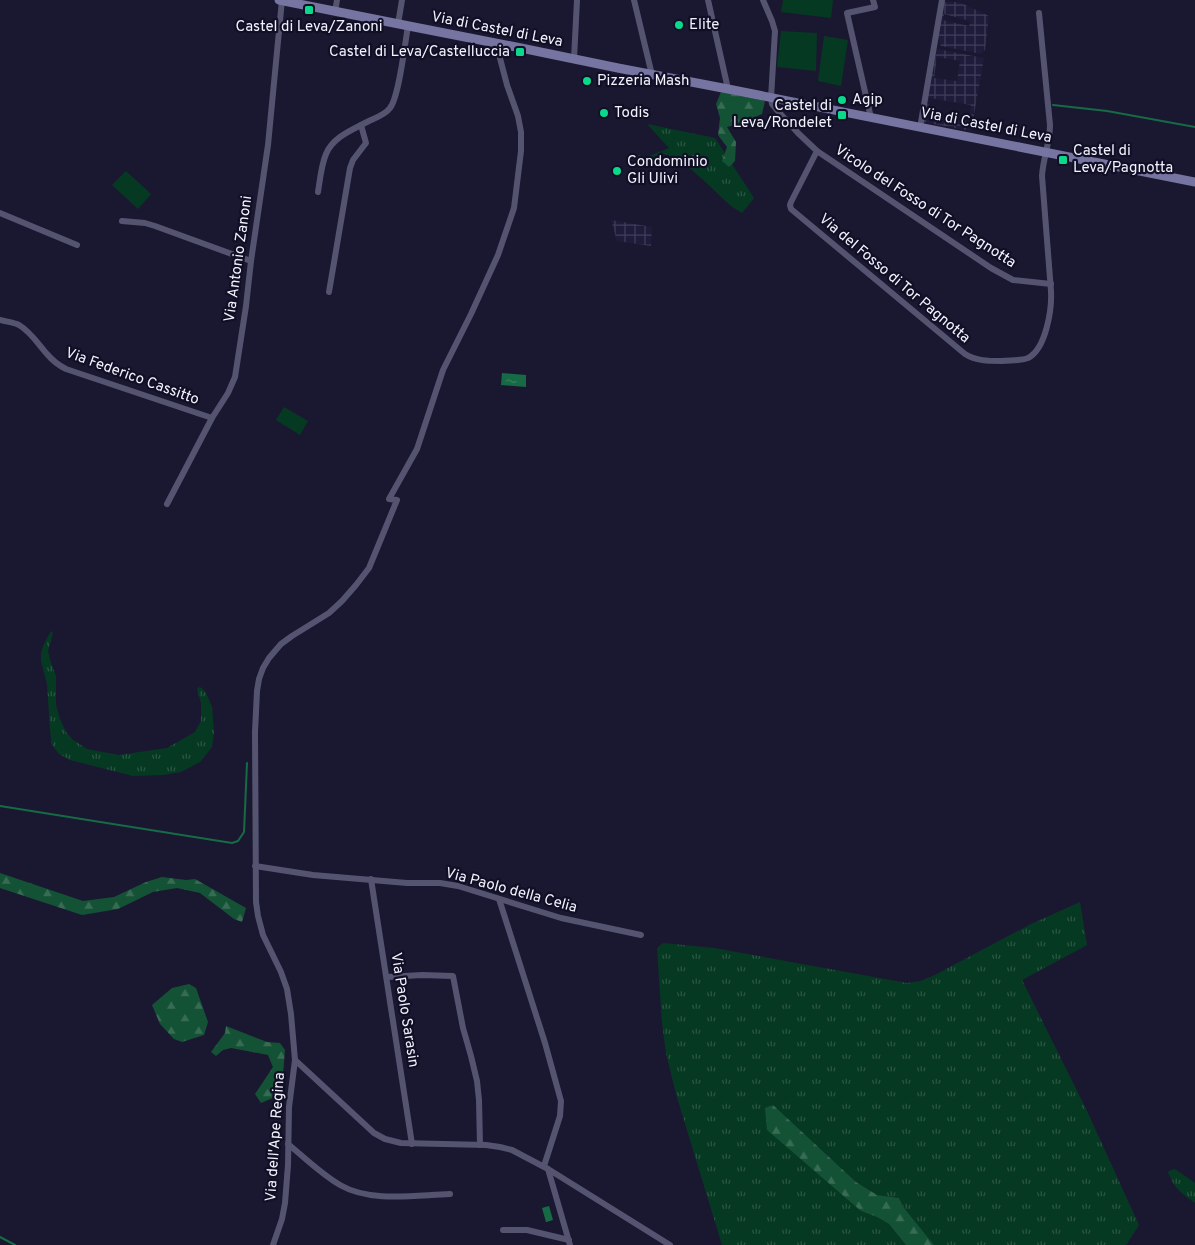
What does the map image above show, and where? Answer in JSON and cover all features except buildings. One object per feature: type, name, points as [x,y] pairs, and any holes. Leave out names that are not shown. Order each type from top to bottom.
[{"type":"street","name":"Via di Castel di Leva","points":[[281,0],[1195,182]]},
{"type":"street","name":"Via Antonio Zanoni","points":[[167,504],[212,418],[228,393],[235,376],[268,146],[281,0]]},
{"type":"street","points":[[335,12],[337,0]]},
{"type":"street","points":[[398,24],[402,0]]},
{"type":"street","points":[[574,59],[577,0]]},
{"type":"street","points":[[634,0],[652,75]]},
{"type":"street","points":[[708,0],[728,89]]},
{"type":"street","points":[[763,0],[774,29],[772,104],[817,151]]},
{"type":"street","points":[[871,118],[847,12],[875,7],[873,0]]},
{"type":"street","points":[[920,128],[942,0]]},
{"type":"street","name":"Via del Fosso di Tor Pagnotta","points":[[817,151],[791,202],[790,207],[792,210],[971,358],[987,361],[1020,360],[1033,355],[1042,342],[1052,298],[1042,179],[1045,152],[1049,144],[1050,125],[1039,13]]},
{"type":"street","points":[[318,192],[324,159],[337,139],[386,112],[393,104],[408,26]]},
{"type":"street","name":"Via dell'Ape Regina","points":[[273,1245],[282,1219],[285,1203],[289,1107],[295,1060],[288,989],[264,935],[256,902],[255,732],[259,679],[269,658],[281,644],[329,613],[342,601],[369,568],[396,500],[390,499],[417,449],[443,370],[498,255],[515,204],[521,151],[521,132],[496,43]]},
{"type":"street","points":[[329,292],[350,168],[366,143],[361,125]]},
{"type":"street","name":"Vicolo del Fosso di Tor Pagnotta","points":[[817,151],[1005,276],[1019,281],[1051,284]]},
{"type":"street","points":[[0,213],[77,245]]},
{"type":"street","points":[[122,220],[155,226],[251,261]]},
{"type":"street","name":"Via Federico Cassitto","points":[[0,320],[12,322],[24,328],[57,364],[66,369],[212,418]]},
{"type":"street","name":"Via Paolo della Celia","points":[[255,866],[313,875],[446,884],[561,918],[640,935]]},
{"type":"street","name":"Via Paolo Sarasin","points":[[371,880],[412,1144]]},
{"type":"street","points":[[499,899],[545,1043],[561,1101],[560,1116],[546,1167],[570,1243]]},
{"type":"street","points":[[386,977],[454,976],[463,1028],[472,1056],[477,1081],[480,1145]]},
{"type":"street","points":[[295,1060],[376,1135],[393,1142],[480,1145],[508,1149],[546,1167],[670,1245]]},
{"type":"street","points":[[288,1144],[338,1184],[358,1192],[387,1196],[450,1194]]},
{"type":"street","points":[[503,1230],[527,1230],[570,1243]]},
{"type":"shaded area","points":[[944,2],[959,2],[989,16],[985,50],[981,54],[941,46],[938,39]],"holes":[[[944,14],[970,21],[969,26],[943,20]]]},
{"type":"shaded area","points":[[937,49],[984,58],[971,131],[923,122]],"holes":[[[937,57],[960,61],[957,81],[934,78]],[[930,98],[971,105],[968,121],[927,113]]]},
{"type":"shaded area","points":[[611,220],[652,227],[651,246],[617,241]]},
{"type":"green space","points":[[783,0],[833,0],[831,18],[781,12]]},
{"type":"green space","points":[[781,31],[817,33],[816,71],[777,67]]},
{"type":"green space","points":[[824,36],[848,40],[841,86],[818,81]]},
{"type":"green space","points":[[721,92],[765,101],[762,114],[727,127],[736,142],[735,161],[729,167],[722,161],[727,147],[718,135],[720,118],[716,104]]},
{"type":"green space","points":[[647,124],[715,138],[754,198],[742,213],[698,175],[671,156],[658,155],[640,166],[637,155],[647,157],[669,148]]},
{"type":"green space","points":[[126,171],[151,194],[138,209],[112,185]]},
{"type":"green space","points":[[284,407],[308,421],[300,435],[276,420]]},
{"type":"green space","points":[[51,631],[53,633],[48,651],[56,676],[56,705],[66,732],[72,739],[87,749],[119,755],[167,748],[195,732],[201,721],[201,703],[197,689],[199,687],[206,693],[212,707],[214,732],[212,747],[200,762],[181,772],[163,775],[133,776],[70,760],[59,754],[52,745],[47,684],[41,661],[43,646]]},
{"type":"green space","points":[[0,873],[83,901],[114,897],[146,882],[162,877],[186,880],[195,879],[246,908],[242,922],[234,919],[200,893],[177,888],[153,892],[118,909],[82,915],[0,888]]},
{"type":"green space","points":[[1080,902],[1087,945],[1022,980],[1087,1111],[1139,1225],[1126,1245],[934,1245],[904,1208],[899,1198],[877,1195],[856,1182],[773,1105],[861,1211],[889,1224],[906,1245],[722,1245],[676,1094],[666,1053],[657,948],[663,943],[714,948],[907,983],[933,976],[1029,925]]},
{"type":"green space","points":[[189,984],[196,988],[208,1022],[204,1035],[182,1042],[174,1039],[160,1024],[152,1005],[172,988]]},
{"type":"green space","points":[[226,1026],[267,1042],[280,1043],[285,1050],[283,1075],[275,1097],[261,1103],[255,1094],[273,1067],[268,1055],[231,1048],[223,1050],[216,1056],[211,1052],[225,1033]]},
{"type":"green space","points":[[773,1105],[856,1182],[877,1195],[899,1198],[904,1208],[934,1245],[906,1245],[889,1224],[861,1211],[767,1130],[765,1108]]},
{"type":"green space","points":[[1175,1169],[1195,1183],[1195,1203],[1182,1193],[1173,1182],[1168,1172]]},
{"type":"water","points":[[502,373],[526,375],[526,387],[501,385]]},
{"type":"water","points":[[549,1206],[553,1220],[546,1222],[542,1208]]},
{"type":"waterway","points":[[1053,105],[1107,111],[1195,127]]},
{"type":"waterway","points":[[0,806],[232,843],[238,841],[244,832],[247,763]]},
{"type":"waterway","points":[[0,1237],[15,1245]]},
{"type":"place","name":"Castel di Leva/Zanoni","points":[[309,10]]},
{"type":"place","name":"Elite","points":[[679,25]]},
{"type":"place","name":"Castel di Leva/Castelluccia","points":[[520,52]]},
{"type":"place","name":"Pizzeria Mash","points":[[587,81]]},
{"type":"place","name":"Agip","points":[[842,100]]},
{"type":"place","name":"Todis","points":[[604,113]]},
{"type":"place","name":"Castel di Leva/Rondelet","points":[[842,115]]},
{"type":"place","name":"Castel di Leva/Pagnotta","points":[[1063,160]]},
{"type":"place","name":"Condominio Gli Ulivi","points":[[617,171]]}]
